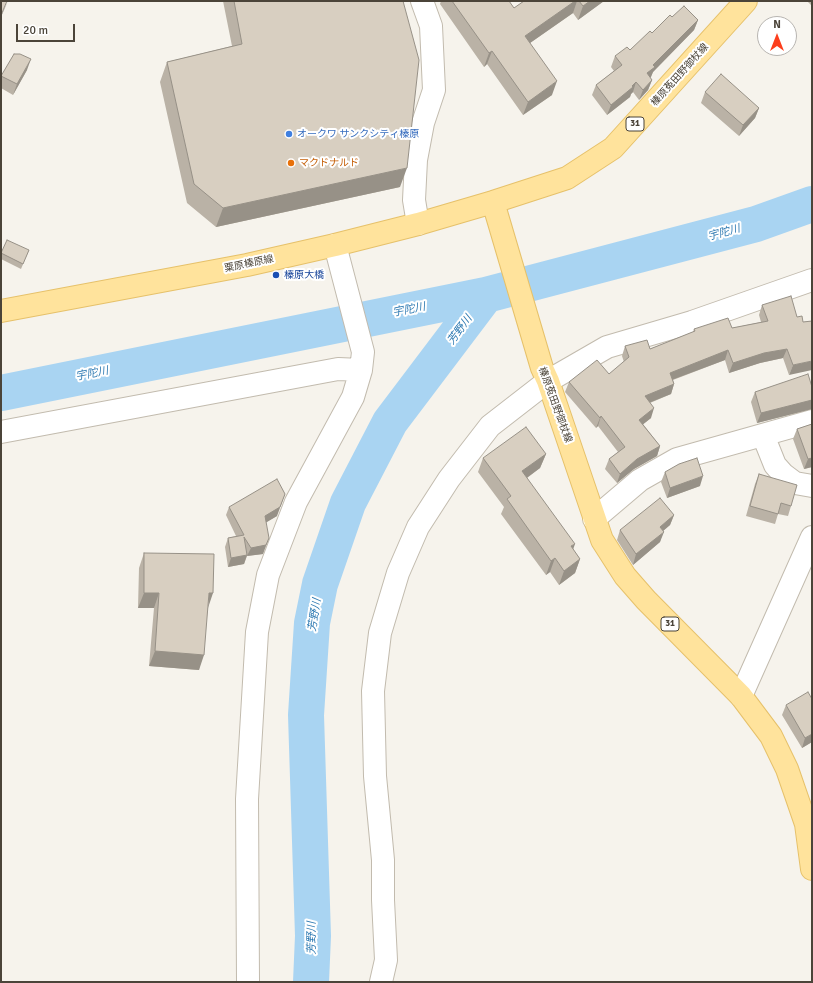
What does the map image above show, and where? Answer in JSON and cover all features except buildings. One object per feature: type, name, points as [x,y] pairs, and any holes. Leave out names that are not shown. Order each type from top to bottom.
[{"type":"main road","name":"榛原菟田野御杖線","points":[[746,1],[613,148],[567,178],[493,202],[545,374],[602,540],[625,576],[646,600],[741,696],[771,736],[809,821],[812,869]]},
{"type":"main road","name":"粟原榛原線","points":[[1,311],[247,265],[418,224],[493,202]]},
{"type":"street","points":[[418,224],[414,200],[416,160],[423,123],[434,90],[430,26],[422,1]]},
{"type":"street","points":[[248,982],[247,799],[257,632],[268,575],[296,502],[353,397],[362,361],[335,245]]},
{"type":"street","points":[[381,982],[386,960],[383,860],[375,776],[373,691],[380,633],[398,573],[418,527],[449,479],[490,426],[545,374],[607,347],[692,322],[812,280]]},
{"type":"street","points":[[1,432],[338,369],[362,361]]},
{"type":"street","points":[[594,519],[640,480],[666,465],[690,454],[812,421]]},
{"type":"street","points":[[763,435],[775,465],[783,474],[795,483],[812,486]]},
{"type":"street","points":[[741,696],[812,537]]},
{"type":"waterway","name":"宇陀川","points":[[1,393],[486,295],[756,224],[812,204]]},
{"type":"waterway","name":"芳野川","points":[[311,982],[313,936],[306,715],[312,623],[320,584],[348,503],[390,422],[486,295]]},
{"type":"place","name":"オークワ サンクシティ榛原","points":[[289,134]]},
{"type":"place","name":"マクドナルド","points":[[291,163]]},
{"type":"place","name":"榛原大橋","points":[[276,275]]}]
